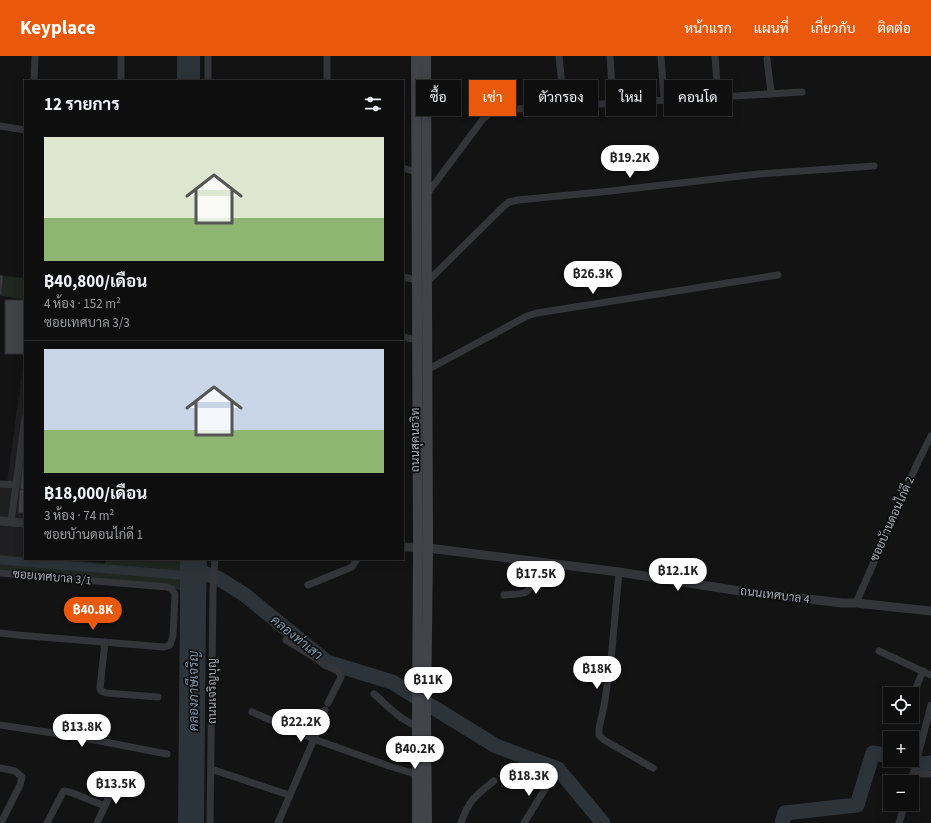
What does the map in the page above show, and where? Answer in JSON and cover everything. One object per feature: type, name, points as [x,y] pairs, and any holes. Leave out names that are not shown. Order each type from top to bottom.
[{"type":"main road","name":"ถนนสุคนธวิท","points":[[416,56],[416,204],[427,339],[421,688],[422,773],[417,823]]},
{"type":"main road","name":"ถนนสุคนธวิท","points":[[423,548],[417,340],[427,194],[426,56]]},
{"type":"main road","name":"ถนนสุคนธวิท","points":[[421,715],[417,726],[427,823]]},
{"type":"street","points":[[34,80],[35,56]]},
{"type":"street","points":[[121,56],[121,80]]},
{"type":"street","points":[[208,56],[208,80]]},
{"type":"street","points":[[327,56],[327,80]]},
{"type":"street","points":[[559,56],[561,80]]},
{"type":"street","points":[[610,56],[612,80]]},
{"type":"street","points":[[715,56],[717,80]]},
{"type":"street","points":[[656,100],[664,100],[661,58]]},
{"type":"street","points":[[767,59],[771,93]]},
{"type":"street","points":[[732,95],[802,92]]},
{"type":"street","points":[[416,204],[427,194],[490,113],[499,110],[524,108]]},
{"type":"street","points":[[0,126],[24,130]]},
{"type":"street","points":[[404,277],[422,281],[509,202],[758,174],[874,166]]},
{"type":"street","points":[[404,168],[416,172]]},
{"type":"street","points":[[427,370],[527,316],[778,275]]},
{"type":"street","points":[[404,337],[417,340],[427,339]]},
{"type":"street","points":[[11,522],[24,425]]},
{"type":"street","name":"ซอยบัานดอนไก่ดี 2","points":[[856,603],[917,464],[931,436]]},
{"type":"street","points":[[0,484],[16,485]]},
{"type":"street","points":[[0,521],[24,523]]},
{"type":"street","name":"ถนนเทศบาล 4","points":[[404,547],[423,548],[619,572],[740,591],[842,603],[856,603],[931,611]]},
{"type":"street","name":"ถนนเจริญบุญ","points":[[210,823],[213,582],[215,560]]},
{"type":"street","points":[[308,585],[352,567],[356,560]]},
{"type":"street","points":[[504,595],[523,594],[527,592],[533,577],[532,561]]},
{"type":"street","name":"ซอยเทศบาล 3/1","points":[[0,572],[167,587],[172,589],[175,594],[173,636],[170,645],[164,648],[105,642]]},
{"type":"street","points":[[619,572],[611,660],[599,735],[604,740],[653,768]]},
{"type":"street","points":[[0,633],[105,642],[100,688],[101,691],[106,693],[158,697]]},
{"type":"street","points":[[278,823],[327,706],[341,677],[340,672],[286,640]]},
{"type":"street","points":[[879,651],[931,675]]},
{"type":"street","points":[[916,687],[923,671]]},
{"type":"street","points":[[374,694],[400,718],[409,724],[417,726]]},
{"type":"street","points":[[913,775],[928,728],[931,705]]},
{"type":"street","points":[[252,712],[314,739],[389,766],[408,772],[422,773]]},
{"type":"street","points":[[0,726],[79,738],[167,754]]},
{"type":"street","points":[[0,768],[16,771],[22,777],[20,785],[1,823]]},
{"type":"street","points":[[211,769],[289,795]]},
{"type":"street","points":[[915,769],[931,774]]},
{"type":"street","points":[[461,823],[464,813],[475,796],[494,781]]},
{"type":"street","points":[[524,823],[550,781]]},
{"type":"street","points":[[98,823],[110,795],[114,790],[121,789],[137,793]]},
{"type":"street","points":[[47,823],[64,791],[105,806]]},
{"type":"street","points":[[899,823],[903,811]]},
{"type":"shaded area","points":[[3,276],[24,278],[24,299],[1,296]]},
{"type":"shaded area","points":[[24,359],[24,556],[0,554],[0,482],[7,483]]},
{"type":"shaded area","points":[[0,554],[24,556],[24,560],[70,560],[105,563],[105,560],[180,560],[180,590],[0,570]]},
{"type":"water","points":[[177,56],[200,56],[200,80],[177,80]]},
{"type":"water","name":"คลองภาษีเจริญ","points":[[180,560],[207,560],[204,823],[178,823]]},
{"type":"building","points":[[0,275],[3,276],[1,295],[0,295]]},
{"type":"building","points":[[5,300],[24,300],[24,354],[5,354]]},
{"type":"building","points":[[24,451],[24,490],[20,489]]},
{"type":"building","points":[[20,489],[24,490],[24,513],[18,513]]},
{"type":"waterway","name":"คลองท่าเสา","points":[[0,560],[192,576]]},
{"type":"waterway","name":"คลองท่าเสา","points":[[193,569],[218,578],[245,595],[327,662],[392,682],[496,746],[558,769],[603,823]]},
{"type":"waterway","name":"คลองท่าเสา","points":[[782,823],[785,813],[857,805],[873,753],[883,755]]},
{"type":"waterway","name":"คลองท่าเสา","points":[[919,763],[931,763]]}]
